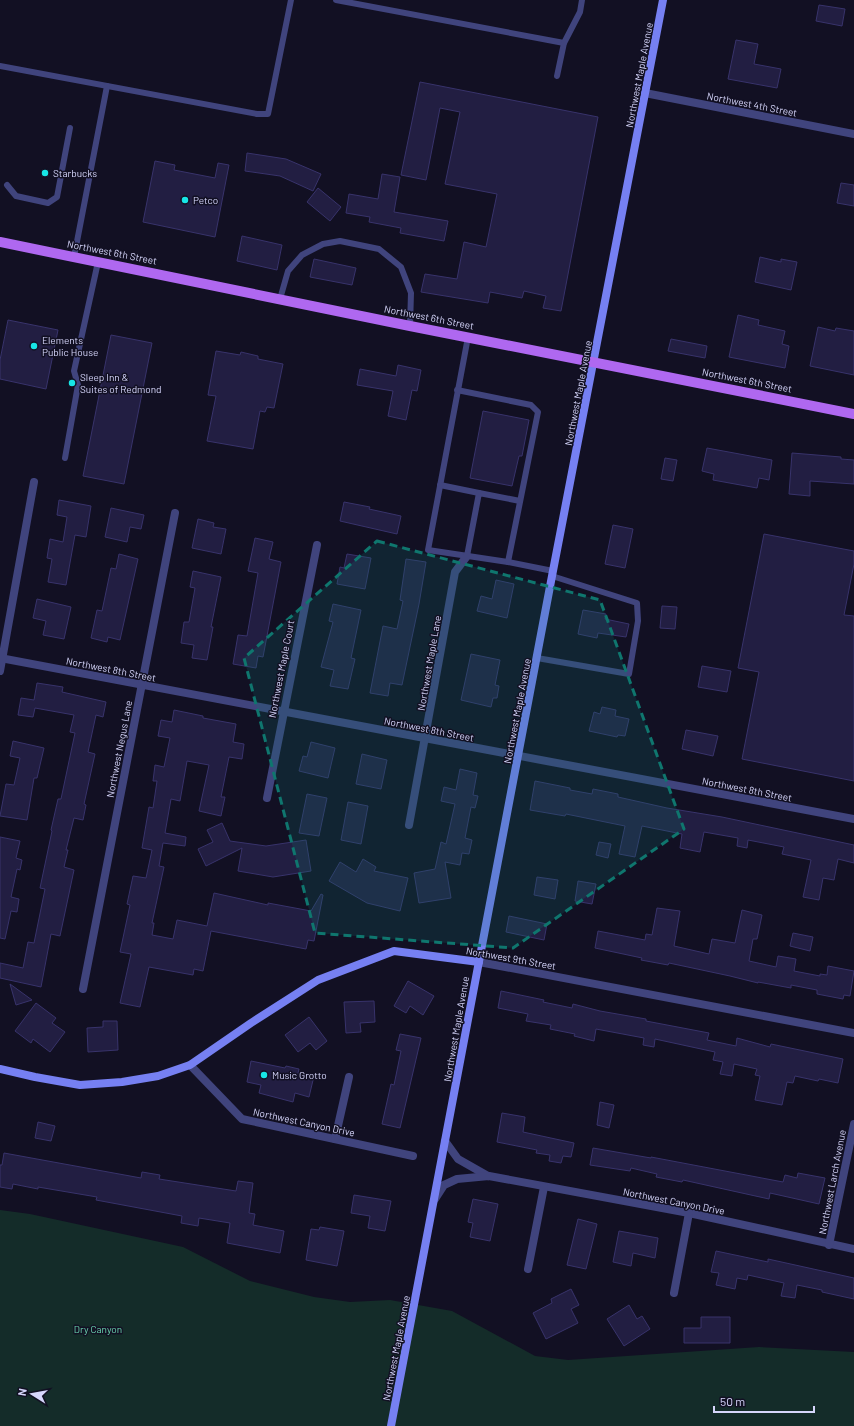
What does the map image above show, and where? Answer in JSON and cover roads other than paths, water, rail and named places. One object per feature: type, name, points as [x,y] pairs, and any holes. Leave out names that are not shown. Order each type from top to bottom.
[{"type":"main road","name":"Northwest Maple Avenue","points":[[391,1426],[518,756],[664,0]]},
{"type":"main road","name":"Northwest 6th Street","points":[[0,242],[410,326],[468,336],[854,414]]},
{"type":"main road","name":"Northwest 9th Street","points":[[190,1065],[251,1023],[318,980],[394,951],[479,962]]},
{"type":"main road","points":[[0,1069],[80,1085],[122,1082],[158,1076],[190,1065]]},
{"type":"street","name":"Northwest 4th Street","points":[[645,93],[854,134]]},
{"type":"street","points":[[0,671],[1,658],[34,482]]},
{"type":"street","name":"Northwest Negus Lane","points":[[83,990],[175,513]]},
{"type":"street","name":"Northwest Maple Court","points":[[267,798],[317,545]]},
{"type":"street","name":"Northwest Maple Lane","points":[[409,825],[456,572],[467,556]]},
{"type":"street","name":"Northwest 8th Street","points":[[1,658],[854,819]]},
{"type":"street","name":"Northwest 9th Street","points":[[479,962],[854,1033]]},
{"type":"street","name":"Northwest Canyon Drive","points":[[190,1065],[242,1119],[413,1156]]},
{"type":"street","points":[[335,1139],[349,1077]]},
{"type":"street","name":"Northwest Larch Avenue","points":[[830,1245],[854,1124]]},
{"type":"street","name":"Northwest Canyon Drive","points":[[446,1141],[458,1159],[489,1176]]},
{"type":"street","name":"Northwest Canyon Drive","points":[[435,1199],[444,1185],[457,1179],[489,1176],[689,1213],[830,1245],[854,1249]]},
{"type":"street","points":[[528,1269],[544,1187]]},
{"type":"street","points":[[674,1293],[689,1213]]},
{"type":"lane","points":[[0,66],[257,114],[268,114],[291,0]]},
{"type":"lane","points":[[336,0],[564,43]]},
{"type":"lane","points":[[557,76],[564,43],[580,12],[582,0]]},
{"type":"lane","points":[[74,257],[107,86]]},
{"type":"lane","points":[[7,185],[16,196],[48,203],[57,197],[70,128]]},
{"type":"lane","points":[[280,299],[288,271],[302,255],[323,244],[340,241],[379,249],[401,267],[411,293],[410,326]]},
{"type":"lane","points":[[65,458],[78,385],[74,371],[98,262]]},
{"type":"lane","points":[[468,336],[428,550],[508,562],[553,574],[637,603],[638,621],[629,674],[537,658]]},
{"type":"lane","points":[[457,390],[531,405],[538,412],[508,562]]},
{"type":"lane","points":[[440,485],[520,501]]},
{"type":"lane","points":[[467,556],[479,493]]},
{"type":"place","name":"Starbucks","points":[[45,173]]},
{"type":"place","name":"Petco","points":[[185,200]]},
{"type":"place","name":"Elements Public House","points":[[34,346]]},
{"type":"place","name":"Sleep Inn & Suites of Redmond","points":[[72,383]]},
{"type":"place","name":"Music Grotto","points":[[264,1075]]},
{"type":"park label","name":"Dry Canyon","points":[[98,1329]]}]
